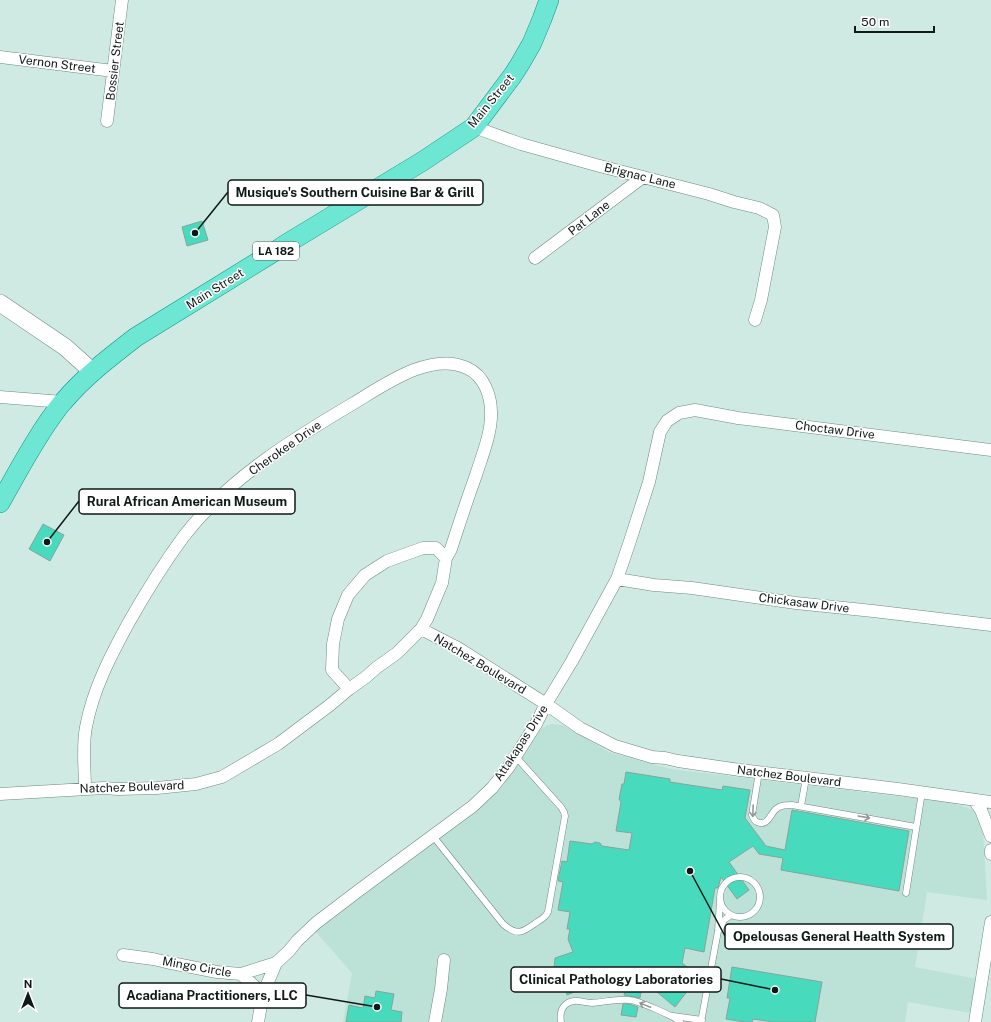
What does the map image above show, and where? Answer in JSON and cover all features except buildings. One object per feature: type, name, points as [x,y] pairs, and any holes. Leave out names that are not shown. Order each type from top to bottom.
[{"type":"main road","name":"Main Street","points":[[0,503],[29,451],[62,402],[115,353],[136,337],[423,161],[474,127],[520,64],[532,43],[548,0]]},
{"type":"street","name":"Bossier Street","points":[[107,121],[122,0]]},
{"type":"street","name":"Vernon Street","points":[[0,57],[113,71]]},
{"type":"street","name":"Brignac Lane","points":[[474,127],[521,144],[760,208],[773,215],[775,227],[761,300],[755,320]]},
{"type":"street","name":"Pat Lane","points":[[536,258],[643,177]]},
{"type":"street","points":[[0,303],[65,347],[93,372]]},
{"type":"street","name":"Cherokee Drive","points":[[85,789],[84,742],[91,704],[100,679],[117,644],[156,576],[202,514],[241,479],[282,447],[304,433],[394,380],[418,368],[443,363],[456,364],[469,368],[480,376],[490,399],[490,425],[484,450],[451,549],[446,558],[442,583],[427,619],[421,629]]},
{"type":"street","points":[[0,397],[21,400],[62,402]]},
{"type":"street","name":"Choctaw Drive","points":[[679,414],[695,410],[738,418],[991,450]]},
{"type":"street","name":"Attakapas Drive","points":[[258,1022],[263,994],[276,963],[297,941],[316,923],[473,806],[492,788],[516,757],[572,661],[617,579],[649,482],[660,432],[668,421],[679,414]]},
{"type":"street","points":[[349,689],[332,670],[333,644],[338,619],[348,595],[365,575],[387,561],[423,548],[436,548],[446,558]]},
{"type":"street","name":"Chickasaw Drive","points":[[617,579],[796,603],[991,625]]},
{"type":"street","name":"Natchez Boulevard","points":[[0,794],[104,788],[157,788],[196,784],[222,777],[278,744],[397,653],[421,629],[458,648],[546,704],[580,728],[614,746],[652,757],[991,802]]},
{"type":"street","points":[[974,800],[981,810],[991,836]]},
{"type":"street","points":[[975,1022],[991,922]]},
{"type":"street","name":"Mingo Circle","points":[[123,955],[153,959],[217,972],[241,974],[263,994]]},
{"type":"street","points":[[435,1022],[444,960]]},
{"type":"street","points":[[241,974],[276,963]]},
{"type":"lane","points":[[433,836],[503,924],[510,930],[516,932],[524,931],[546,916],[548,912],[565,816],[561,807],[516,757]]},
{"type":"lane","points":[[759,772],[752,815],[756,822],[766,822],[776,809],[780,806],[786,805],[801,806],[916,826]]},
{"type":"lane","points":[[801,806],[806,778]]},
{"type":"lane","points":[[906,893],[922,792]]},
{"type":"lane","points":[[560,1022],[562,1010],[566,1004],[571,1001],[593,1003],[629,1000],[671,1015],[701,1021],[718,931],[720,893],[722,887],[732,878],[745,878],[751,880],[756,885],[759,890],[760,897],[759,904],[750,914],[738,917],[731,915],[726,911],[722,906],[720,899]]},
{"type":"lane","points":[[718,931],[724,920],[731,915]]},
{"type":"lane","points":[[671,1015],[680,1022]]},
{"type":"shaded area","points":[[551,724],[563,725],[609,752],[671,769],[955,803],[973,810],[981,822],[983,831],[987,900],[927,892],[915,967],[977,979],[971,1013],[908,1002],[905,1022],[343,1022],[352,973],[315,931],[448,832],[497,792],[503,786],[541,729]]},
{"type":"place","name":"Musique's Southern Cuisine Bar & Grill","points":[[195,233]]},
{"type":"place","name":"Rural African American Museum","points":[[47,542]]},
{"type":"place","name":"Opelousas General Health System","points":[[690,871]]},
{"type":"place","name":"Clinical Pathology Laboratories","points":[[775,990]]},
{"type":"place","name":"Acadiana Practitioners, LLC","points":[[377,1007]]}]
